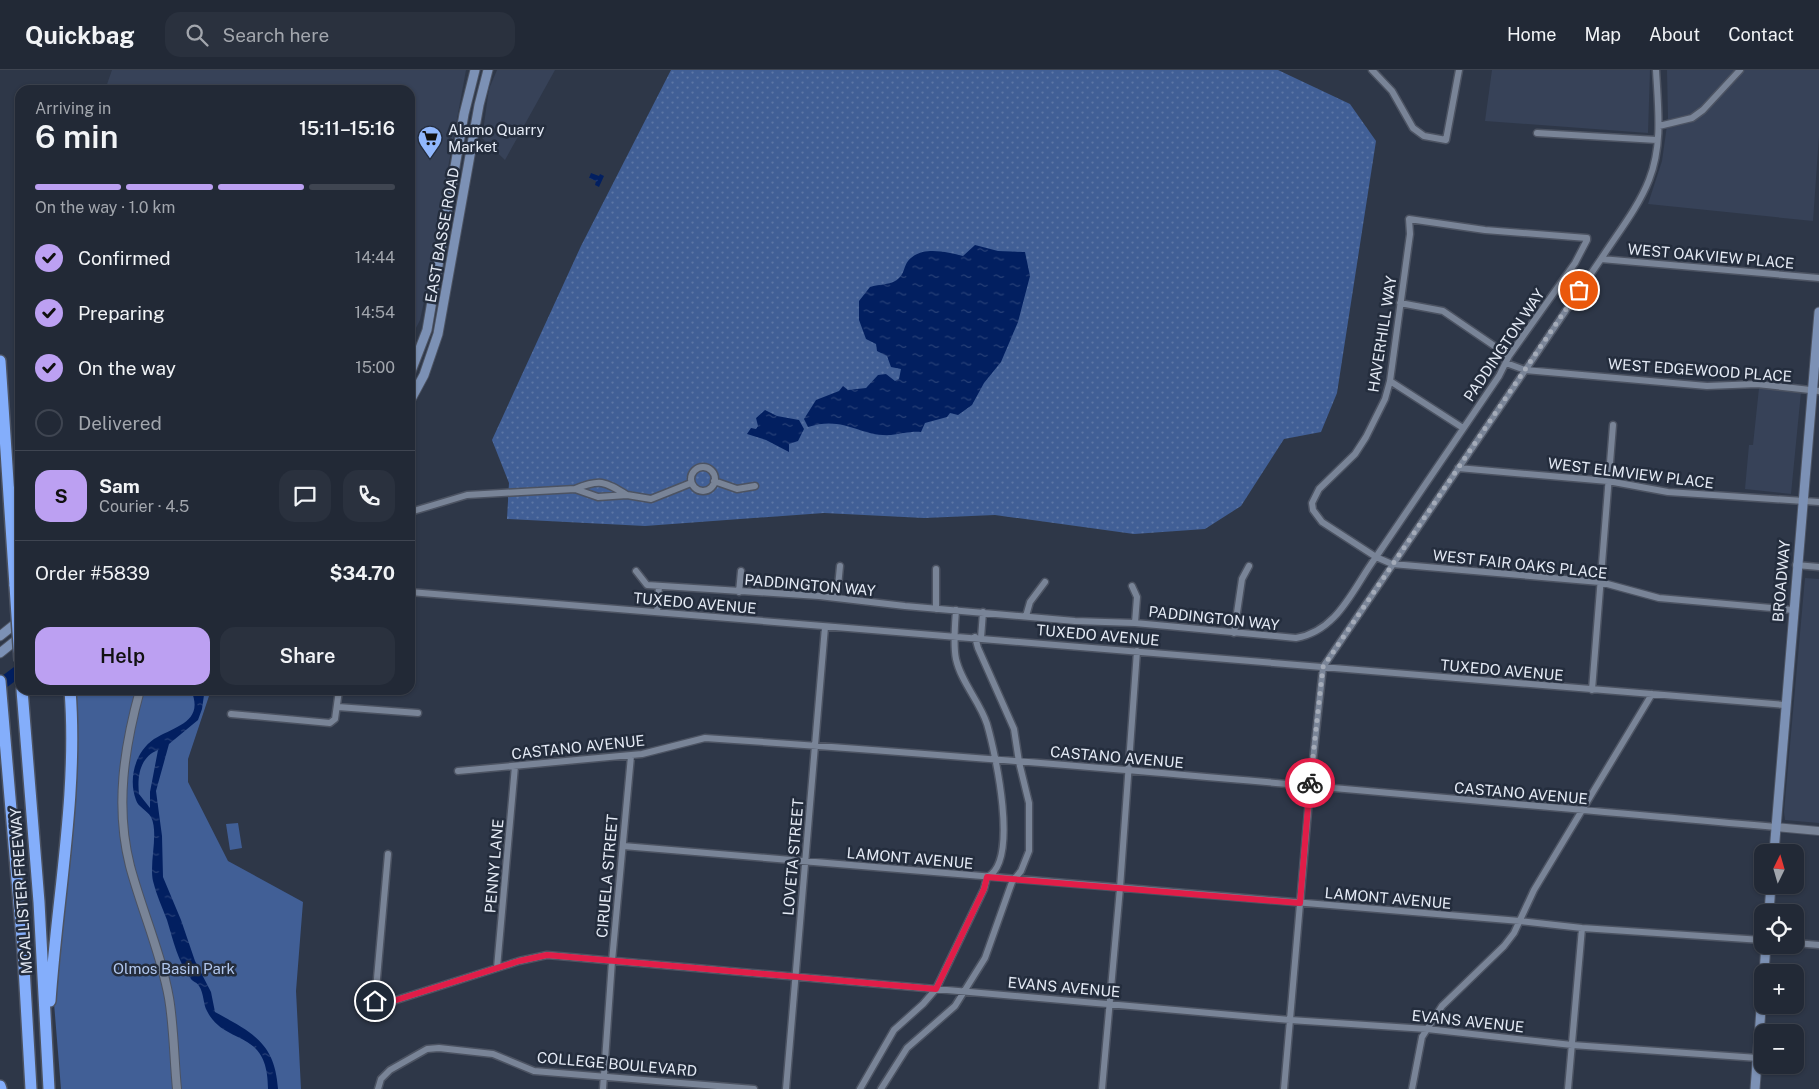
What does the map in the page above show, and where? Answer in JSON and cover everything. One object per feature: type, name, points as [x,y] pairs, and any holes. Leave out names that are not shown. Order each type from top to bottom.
[{"type":"highway","points":[[0,362],[15,586]]},
{"type":"highway","points":[[14,566],[15,552]]},
{"type":"highway","name":"MCALLISTER FREEWAY","points":[[0,681],[0,701],[13,835],[31,1089]]},
{"type":"highway","name":"MCALLISTER FREEWAY","points":[[22,695],[40,920],[49,1089]]},
{"type":"highway","points":[[45,1035],[49,1016],[71,776],[70,695]]},
{"type":"main road","name":"EAST BASSE ROAD","points":[[415,362],[423,344],[433,302],[464,114],[475,70]]},
{"type":"main road","name":"EAST BASSE ROAD","points":[[415,391],[430,361],[444,304],[479,105],[488,70]]},
{"type":"main road","points":[[433,302],[444,304]]},
{"type":"main road","name":"BROADWAY","points":[[1775,844],[1796,565],[1816,390],[1819,312]]},
{"type":"main road","points":[[0,636],[15,624]]},
{"type":"main road","points":[[0,653],[15,641]]},
{"type":"main road","points":[[1755,1089],[1756,1074]]},
{"type":"street","points":[[1372,70],[1392,91],[1414,128],[1424,136],[1446,140],[1458,70]]},
{"type":"street","points":[[1284,1089],[1310,788],[1323,667],[1601,259],[1644,192],[1653,168],[1658,140],[1656,70]]},
{"type":"street","points":[[1659,126],[1692,118],[1703,110],[1740,70]]},
{"type":"street","points":[[1538,133],[1658,140]]},
{"type":"street","name":"HAVERHILL WAY","points":[[1392,564],[1376,557],[1322,522],[1313,510],[1312,503],[1316,492],[1347,463],[1366,436],[1382,406],[1390,381],[1410,234],[1409,220],[1485,230],[1587,238]]},
{"type":"street","name":"PADDINGTON WAY","points":[[636,571],[647,585],[837,598],[956,610],[1135,623],[1296,638],[1323,629],[1334,619],[1464,428],[1507,359],[1575,263],[1586,245],[1587,238]]},
{"type":"street","name":"WEST OAKVIEW PLACE","points":[[1601,259],[1819,278]]},
{"type":"street","name":"WEST EDGEWOOD PLACE","points":[[1400,303],[1443,311],[1507,359],[1525,370],[1707,386],[1757,384],[1816,390]]},
{"type":"street","points":[[1390,381],[1464,428]]},
{"type":"street","points":[[1592,690],[1613,425]]},
{"type":"street","points":[[703,467],[713,472],[714,481],[711,487],[704,491],[696,489],[691,483],[692,472],[703,467]]},
{"type":"street","name":"WEST ELMVIEW PLACE","points":[[1458,468],[1608,480],[1668,492],[1819,502]]},
{"type":"street","points":[[714,481],[737,489],[755,486]]},
{"type":"street","points":[[415,511],[467,495],[575,489],[593,482],[602,482],[627,496]]},
{"type":"street","points":[[575,489],[598,497],[627,496],[651,499],[691,483]]},
{"type":"street","name":"WEST FAIR OAKS PLACE","points":[[1392,564],[1600,582],[1659,598],[1793,610]]},
{"type":"street","points":[[1796,565],[1819,567]]},
{"type":"street","points":[[837,598],[840,566]]},
{"type":"street","points":[[1234,633],[1242,579],[1249,566]]},
{"type":"street","points":[[936,569],[936,608]]},
{"type":"street","points":[[739,592],[741,571]]},
{"type":"street","points":[[1026,616],[1030,602],[1045,582]]},
{"type":"street","points":[[657,612],[659,586]]},
{"type":"street","points":[[1132,586],[1137,597],[1135,623]]},
{"type":"street","name":"TUXEDO AVENUE","points":[[415,592],[1784,705]]},
{"type":"street","points":[[860,1089],[894,1030],[923,1004],[936,989],[984,889],[987,877],[994,872],[1001,854],[1004,835],[1004,807],[987,725],[956,659],[956,636],[954,631],[956,610]]},
{"type":"street","points":[[881,1089],[907,1048],[955,1006],[985,958],[1014,880],[1026,861],[1030,841],[1029,803],[1019,762],[1014,729],[978,648],[983,612]]},
{"type":"street","name":"LOVETA STREET","points":[[786,1089],[825,627]]},
{"type":"street","points":[[1102,1089],[1120,888],[1137,651]]},
{"type":"street","points":[[1412,1089],[1422,1037],[1442,1006],[1504,946],[1520,921],[1534,890],[1580,811],[1652,694]]},
{"type":"street","points":[[139,695],[125,754],[123,823],[131,868],[156,946],[169,998],[176,1089]]},
{"type":"street","points":[[231,714],[330,723],[336,720],[339,695]]},
{"type":"street","points":[[338,707],[418,713]]},
{"type":"street","name":"CASTANO AVENUE","points":[[458,771],[631,756],[705,738],[1129,769],[1310,788],[1776,828]]},
{"type":"street","name":"CIRUELA STREET","points":[[603,1089],[612,961],[631,756]]},
{"type":"street","name":"PENNY LANE","points":[[498,968],[515,766]]},
{"type":"street","points":[[1776,828],[1819,831]]},
{"type":"street","name":"LAMONT AVENUE","points":[[623,846],[1520,921],[1582,928],[1754,939]]},
{"type":"street","name":"EVANS AVENUE","points":[[388,854],[375,1001],[390,1002],[498,968],[547,955],[1290,1020],[1427,1029],[1572,1045],[1754,1058]]},
{"type":"street","points":[[1568,1089],[1582,928]]},
{"type":"street","points":[[1804,944],[1819,945]]},
{"type":"street","name":"COLLEGE BOULEVARD","points":[[378,1089],[381,1079],[390,1070],[426,1049],[439,1048],[493,1054],[534,1071],[754,1089]]},
{"type":"shaded area","name":"Alamo Quarry Market","points":[[112,70],[466,70],[437,227],[434,256],[420,320],[415,330],[415,85],[107,85]]},
{"type":"shaded area","points":[[497,70],[555,70],[505,160],[482,138],[489,89]]},
{"type":"shaded area","points":[[1492,70],[1650,70],[1648,133],[1485,121]]},
{"type":"shaded area","points":[[1667,70],[1819,70],[1819,136],[1813,221],[1648,204],[1662,161],[1668,118]]},
{"type":"shaded area","points":[[1759,388],[1801,392],[1791,494],[1745,489],[1749,445],[1753,445]]},
{"type":"shaded area","points":[[1805,578],[1819,579],[1819,823],[1785,820],[1784,812]]},
{"type":"green space","points":[[671,70],[1278,70],[1350,104],[1376,141],[1337,393],[1321,432],[1284,439],[1241,506],[1205,529],[1134,534],[995,515],[924,518],[824,513],[645,526],[507,519],[509,483],[492,440],[581,246]]},
{"type":"green space","name":"Olmos Basin Park","points":[[73,695],[209,695],[188,759],[188,782],[228,861],[303,902],[296,991],[301,1089],[61,1089],[54,1003]]},
{"type":"green space","points":[[238,823],[242,848],[230,850],[226,824]]},
{"type":"water","points":[[591,173],[604,176],[599,187],[595,185],[596,181],[589,178]]},
{"type":"water","points":[[975,245],[998,251],[1025,252],[1030,276],[1018,322],[1001,362],[984,383],[972,405],[958,415],[950,413],[947,417],[925,423],[921,432],[880,435],[832,423],[808,427],[804,419],[816,400],[839,391],[843,386],[848,390],[866,388],[878,375],[886,374],[895,381],[899,379],[901,369],[891,367],[887,356],[877,351],[876,344],[866,339],[859,320],[859,301],[870,287],[896,280],[901,276],[908,261],[920,253],[934,251],[963,256]]},
{"type":"water","points":[[765,410],[777,416],[799,420],[804,429],[798,441],[789,444],[789,452],[766,440],[747,434],[751,428],[756,429],[758,426],[756,418]]},
{"type":"water","points":[[192,695],[204,695],[198,720],[169,744],[156,791],[162,836],[163,877],[181,920],[195,961],[211,992],[215,1012],[251,1033],[260,1041],[272,1061],[278,1089],[268,1089],[266,1069],[261,1056],[253,1047],[224,1030],[207,1011],[201,989],[186,972],[176,951],[153,881],[153,824],[151,817],[137,802],[133,783],[135,766],[147,744],[186,722],[194,709]],"holes":[[[158,750],[150,792],[150,808],[139,794],[139,774],[147,757]]]},
{"type":"waterway","points":[[0,685],[15,674]]},
{"type":"way so far","points":[[1310,783],[1323,667],[1579,290]]},
{"type":"place","name":"Alamo Quarry Market","points":[[430,159]]},
{"type":"route","points":[[375,1001],[390,1002],[519,961],[547,955],[936,989],[984,889],[987,877],[1300,903],[1310,783]]}]
